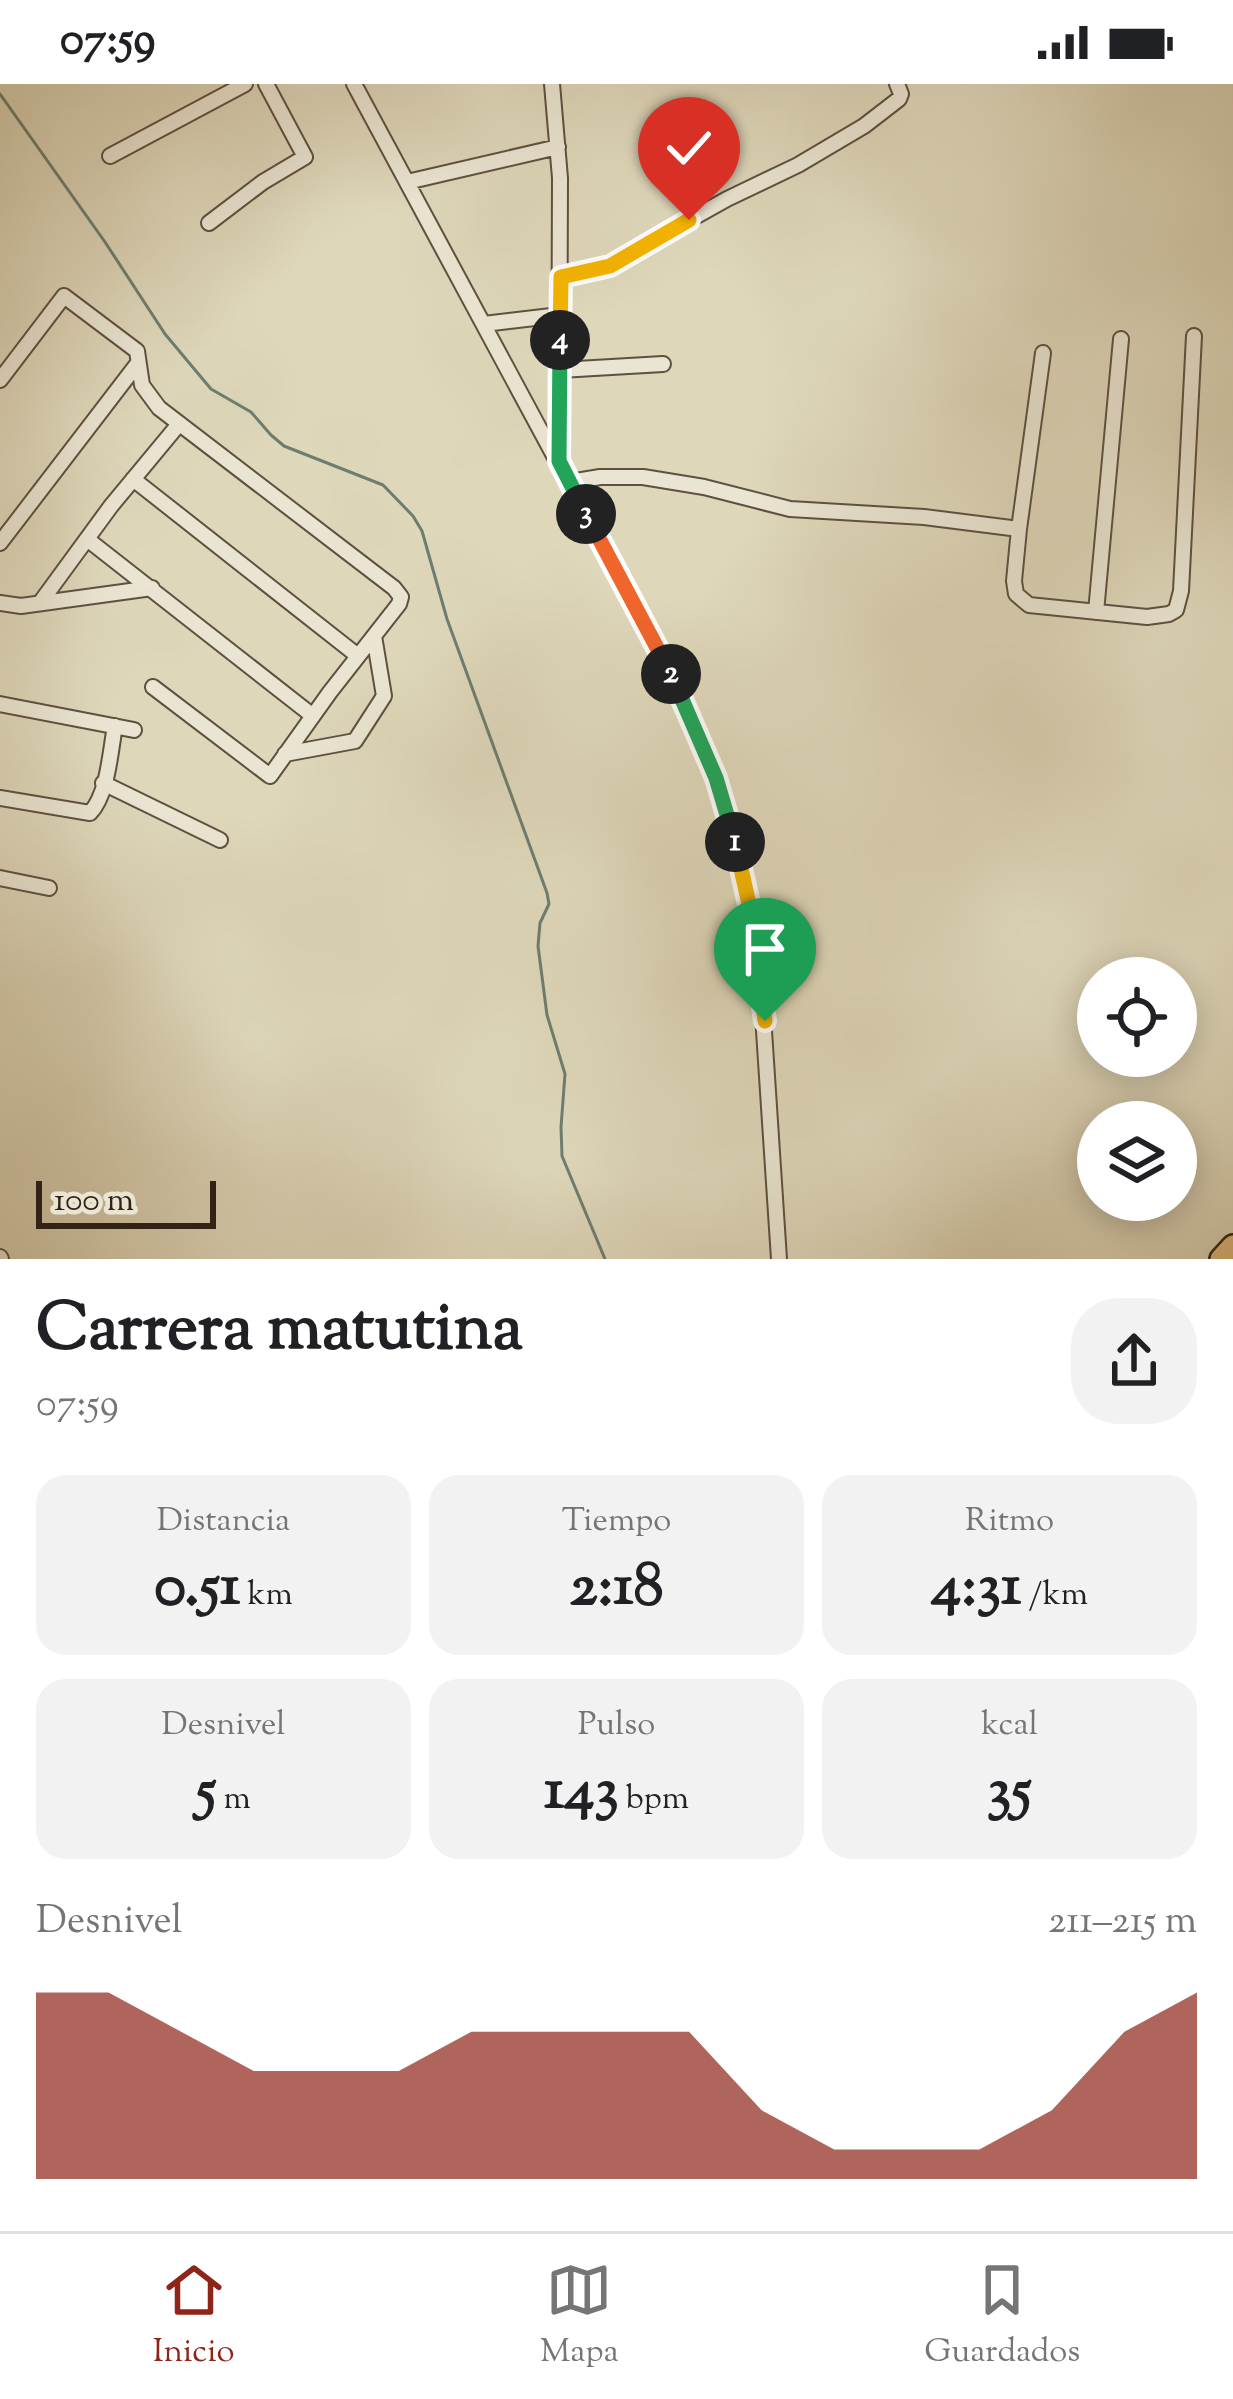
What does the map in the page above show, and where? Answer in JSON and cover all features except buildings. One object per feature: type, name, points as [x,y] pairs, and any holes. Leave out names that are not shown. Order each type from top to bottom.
[{"type":"highway","points":[[1221,1259],[1233,1246]]},
{"type":"street","points":[[110,156],[245,84]]},
{"type":"street","points":[[209,223],[263,182],[305,158],[266,84]]},
{"type":"street","points":[[354,84],[664,660],[716,778],[736,843],[763,996],[779,1259]]},
{"type":"street","points":[[552,84],[561,277],[559,461]]},
{"type":"street","points":[[561,277],[610,266],[727,199],[798,165],[899,99],[902,94],[896,84]]},
{"type":"street","points":[[407,182],[558,147]]},
{"type":"street","points":[[0,380],[64,296],[137,351],[142,385],[179,424],[401,597],[270,776],[154,687]]},
{"type":"street","points":[[484,324],[560,315]]},
{"type":"street","points":[[1042,353],[1018,529],[1016,594],[1029,605],[1160,616],[1180,603],[1194,336]]},
{"type":"street","points":[[1096,612],[1121,339]]},
{"type":"street","points":[[0,543],[138,363]]},
{"type":"street","points":[[560,370],[663,364]]},
{"type":"street","points":[[40,603],[179,424]]},
{"type":"street","points":[[570,482],[643,477],[790,509],[924,517],[1018,529]]},
{"type":"street","points":[[133,479],[358,656]]},
{"type":"street","points":[[87,539],[313,716]]},
{"type":"street","points":[[0,602],[8,606],[152,588]]},
{"type":"street","points":[[285,754],[356,741],[384,696],[374,636]]},
{"type":"street","points":[[0,704],[134,730]]},
{"type":"street","points":[[0,798],[89,813],[95,809],[103,783],[115,726]]},
{"type":"street","points":[[103,783],[220,840]]},
{"type":"street","points":[[0,878],[49,888]]},
{"type":"waterway","points":[[0,94],[165,334],[211,389],[251,412],[284,446],[383,485],[422,531],[447,619],[547,893],[549,904],[540,923],[538,946],[547,1015],[565,1074],[562,1156],[605,1259]]},
{"type":"route","points":[[689,220],[610,266],[561,277],[559,461],[664,660],[716,778],[749,904],[765,1021]]}]
